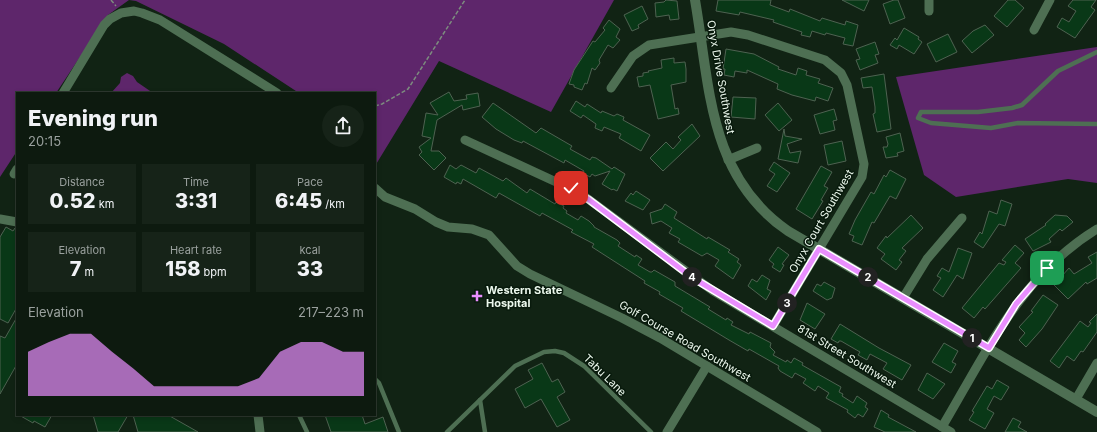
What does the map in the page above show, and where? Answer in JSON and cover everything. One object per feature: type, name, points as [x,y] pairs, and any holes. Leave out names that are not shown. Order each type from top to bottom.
[{"type":"street","name":"Onyx Drive Southwest","points":[[696,0],[715,124],[728,160],[739,180],[763,210],[788,231],[1097,412]]},
{"type":"street","points":[[929,0],[929,11]]},
{"type":"street","points":[[1034,30],[1050,0]]},
{"type":"street","points":[[64,92],[104,25],[115,16],[127,11],[142,13],[160,20],[275,92]]},
{"type":"street","name":"Onyx Court Southwest","points":[[611,88],[628,62],[639,51],[657,43],[730,32],[748,35],[825,60],[836,68],[845,80],[852,107],[864,171],[862,177],[773,326]]},
{"type":"street","name":"81st Street Southwest","points":[[465,140],[580,193],[693,278],[950,432]]},
{"type":"street","points":[[728,160],[756,148]]},
{"type":"street","name":"Golf Course Road Southwest","points":[[376,189],[385,197],[415,209],[448,227],[472,229],[489,235],[497,242],[517,266],[530,274],[622,318],[707,366],[816,432]]},
{"type":"street","points":[[903,298],[927,259],[962,218]]},
{"type":"street","points":[[0,219],[16,222]]},
{"type":"street","points":[[942,427],[1016,304],[1047,268],[1070,247],[1097,229]]},
{"type":"street","points":[[1076,399],[1097,363]]},
{"type":"street","points":[[667,432],[707,366]]},
{"type":"street","points":[[258,416],[260,432]]},
{"type":"lane","points":[[1097,52],[1058,71],[1022,105],[1012,108],[978,112],[921,112],[918,118],[931,123],[991,128],[1018,123],[1097,124]]},
{"type":"lane","name":"Tabu Lane","points":[[447,432],[515,366],[544,352],[555,351],[564,353],[584,366],[651,432]]},
{"type":"lane","points":[[376,380],[379,384],[398,432]]},
{"type":"lane","points":[[480,400],[485,432]]},
{"type":"lane","points":[[299,416],[307,432]]},
{"type":"path","points":[[376,106],[382,104],[408,89],[465,0]]},
{"type":"shaded area","points":[[0,0],[129,0],[108,15],[57,92],[16,92],[16,153],[0,177]]},
{"type":"shaded area","points":[[129,0],[614,0],[551,112],[439,61],[376,164],[376,92],[297,92],[224,44],[136,1]]},
{"type":"shaded area","points":[[1097,47],[1097,183],[1068,179],[956,197],[924,175],[896,77]]},
{"type":"shaded area","points":[[127,73],[133,76],[137,82],[152,92],[112,92],[120,83],[121,77]]},
{"type":"building","points":[[666,0],[677,1],[679,19],[670,20],[669,15],[656,17],[655,3],[664,2]]},
{"type":"building","points":[[718,0],[771,0],[770,5],[789,12],[790,9],[820,21],[822,18],[845,25],[846,21],[858,25],[853,46],[843,44],[845,38],[826,33],[825,35],[812,31],[810,37],[801,35],[802,32],[773,22],[774,20],[740,12],[739,15],[716,11]]},
{"type":"building","points":[[842,0],[869,0],[864,11]]},
{"type":"building","points":[[898,0],[905,18],[890,24],[883,4]]},
{"type":"building","points":[[1008,0],[1015,0],[1024,8],[1007,27],[994,16]]},
{"type":"building","points":[[1073,0],[1096,0],[1091,7],[1095,10],[1075,38],[1057,27],[1062,18],[1069,22],[1076,11],[1068,6]]},
{"type":"building","points":[[642,6],[648,19],[638,25],[639,28],[632,31],[624,15]]},
{"type":"building","points":[[609,20],[620,29],[616,37],[620,40],[613,48],[608,45],[599,60],[600,63],[595,70],[592,68],[587,84],[585,83],[582,90],[574,87],[574,85],[569,84],[574,70],[593,41],[595,42],[605,30],[603,28]]},
{"type":"building","points":[[985,25],[994,35],[972,53],[962,41],[973,31]]},
{"type":"building","points":[[904,28],[919,37],[918,39],[922,42],[914,54],[899,45],[897,49],[890,45],[895,38],[897,40]]},
{"type":"building","points":[[948,34],[957,52],[936,62],[927,44]]},
{"type":"building","points":[[875,42],[879,54],[875,55],[878,63],[860,70],[856,60],[860,59],[856,49]]},
{"type":"building","points":[[726,49],[754,54],[779,67],[778,69],[796,75],[798,68],[807,71],[806,75],[820,79],[818,83],[833,88],[828,101],[816,97],[815,101],[792,95],[777,89],[778,84],[747,70],[747,73],[735,71],[734,77],[724,75],[725,69],[723,69]]},
{"type":"building","points":[[674,58],[674,63],[685,62],[686,69],[686,82],[671,85],[675,109],[678,108],[679,114],[658,119],[650,85],[639,87],[637,77],[643,76],[643,73],[649,72],[648,71],[662,68],[661,60]]},
{"type":"building","points":[[884,74],[891,129],[877,132],[873,114],[875,113],[875,107],[872,87],[863,88],[861,78]]},
{"type":"building","points":[[449,92],[454,101],[467,99],[466,95],[478,93],[480,106],[463,110],[462,105],[437,120],[431,151],[439,151],[446,158],[434,170],[419,155],[422,152],[419,147],[431,138],[422,136],[426,113],[438,115],[430,103]]},
{"type":"building","points":[[733,97],[756,98],[755,119],[731,117]]},
{"type":"building","points":[[576,101],[585,107],[587,104],[601,113],[602,111],[614,116],[617,114],[624,117],[623,120],[650,135],[641,151],[619,138],[621,134],[604,127],[602,131],[595,128],[596,124],[583,115],[581,118],[570,111]]},
{"type":"building","points":[[493,103],[536,133],[541,128],[572,146],[570,149],[590,160],[592,157],[596,158],[612,169],[614,167],[625,174],[617,191],[612,190],[602,184],[610,171],[595,176],[592,174],[590,177],[583,173],[584,171],[565,160],[564,163],[523,141],[522,143],[514,140],[496,129],[482,117]]},
{"type":"building","points":[[778,103],[792,120],[779,131],[765,115]]},
{"type":"building","points":[[834,109],[837,120],[833,121],[835,130],[820,134],[814,115]]},
{"type":"building","points":[[692,124],[700,136],[663,171],[650,158],[666,142],[673,149],[681,140],[678,137]]},
{"type":"building","points":[[784,129],[785,136],[802,139],[787,144],[790,153],[801,151],[798,163],[778,159]]},
{"type":"building","points":[[900,133],[904,151],[897,153],[898,156],[886,158],[883,147],[887,147],[888,144],[886,137]]},
{"type":"building","points":[[842,141],[846,161],[828,165],[824,145]]},
{"type":"building","points":[[774,162],[790,173],[777,192],[767,186],[775,174],[769,170]]},
{"type":"building","points":[[450,165],[456,169],[461,165],[476,173],[479,168],[503,181],[506,178],[527,193],[530,189],[555,204],[556,202],[564,206],[563,208],[567,211],[566,213],[578,220],[581,216],[589,221],[594,227],[617,240],[620,243],[618,246],[635,257],[636,255],[642,259],[638,265],[650,272],[654,270],[675,282],[675,286],[710,307],[708,309],[726,320],[727,318],[733,322],[731,325],[749,334],[750,332],[771,343],[770,347],[775,352],[773,355],[786,362],[787,360],[791,363],[794,358],[803,363],[802,365],[841,387],[839,392],[843,394],[842,396],[853,403],[857,396],[867,403],[865,407],[868,409],[863,417],[858,414],[855,418],[847,412],[848,410],[826,398],[829,393],[818,386],[815,391],[803,383],[806,379],[795,373],[792,378],[780,371],[778,368],[779,366],[749,349],[748,351],[681,311],[683,308],[659,294],[660,292],[644,283],[645,281],[592,247],[594,244],[571,232],[573,230],[542,213],[540,216],[499,193],[496,198],[463,179],[461,184],[457,182],[456,184],[444,177]]},
{"type":"building","points":[[821,166],[832,172],[824,186],[828,188],[821,200],[823,201],[812,219],[796,209]]},
{"type":"building","points":[[890,170],[906,179],[896,199],[890,196],[874,223],[872,222],[862,245],[852,241],[854,236],[849,234],[855,220],[871,192],[874,194],[884,175],[886,177]]},
{"type":"building","points":[[636,191],[650,200],[643,210],[625,201],[631,193],[633,195]]},
{"type":"building","points":[[1001,200],[1012,204],[1005,226],[999,224],[983,248],[974,242],[980,232],[982,234],[989,211],[997,214]]},
{"type":"building","points":[[665,204],[677,212],[674,218],[707,239],[708,237],[730,250],[728,252],[739,259],[737,262],[741,265],[733,279],[715,266],[719,260],[707,253],[702,256],[678,242],[680,239],[669,233],[672,228],[661,221],[652,224],[650,213],[662,209]]},
{"type":"building","points":[[911,215],[923,228],[902,248],[906,251],[899,260],[902,262],[896,270],[881,259],[885,254],[877,248],[886,236],[887,238]]},
{"type":"building","points":[[1055,215],[1067,216],[1073,222],[1062,231],[1060,229],[1049,239],[1051,242],[1033,251],[1025,239],[1046,225],[1045,224]]},
{"type":"building","points":[[6,227],[13,231],[16,228],[16,309],[8,323],[0,319],[0,237]]},
{"type":"building","points":[[1015,245],[1024,253],[1015,263],[1021,268],[985,309],[983,307],[974,318],[962,308],[999,263],[1004,265],[1006,262],[1002,260]]},
{"type":"building","points":[[778,247],[789,255],[782,264],[784,265],[780,272],[772,267],[774,264],[769,260]]},
{"type":"building","points":[[958,248],[972,253],[963,279],[957,275],[943,297],[933,290],[941,278],[937,276],[942,268],[949,272]]},
{"type":"building","points":[[1097,252],[1097,278],[1087,284],[1086,282],[1068,299],[1054,285],[1069,268],[1074,274],[1092,263],[1088,257]]},
{"type":"building","points":[[762,275],[770,280],[767,289],[771,291],[766,300],[748,286],[752,279],[757,282]]},
{"type":"building","points":[[824,282],[835,288],[832,298],[827,300],[813,291],[817,284],[821,286]]},
{"type":"building","points":[[1043,295],[1058,305],[1042,329],[1026,347],[1019,340],[1025,333],[1019,327],[1033,312],[1031,311]]},
{"type":"building","points":[[807,303],[825,314],[815,329],[800,320]]},
{"type":"building","points":[[1097,314],[1097,332],[1083,352],[1081,351],[1074,361],[1067,356],[1059,368],[1050,361],[1080,321],[1088,327],[1091,323],[1089,322]]},
{"type":"building","points":[[16,319],[16,366],[0,394],[0,336],[5,338]]},
{"type":"building","points":[[840,324],[879,348],[911,365],[902,380],[883,369],[887,363],[870,354],[867,360],[858,355],[860,352],[841,341],[838,343],[831,339]]},
{"type":"building","points":[[944,343],[958,351],[952,362],[956,364],[951,373],[932,362]]},
{"type":"building","points":[[542,363],[552,382],[558,379],[565,392],[557,397],[570,420],[557,427],[541,399],[525,408],[515,389],[533,379],[528,370]]},
{"type":"building","points":[[927,373],[945,384],[933,399],[918,390]]},
{"type":"building","points":[[997,380],[1009,387],[1001,400],[994,396],[987,409],[994,413],[985,429],[969,420],[974,412],[972,411],[987,386],[992,389]]},
{"type":"building","points":[[881,410],[889,415],[888,417],[916,432],[885,432],[874,427]]},
{"type":"building","points":[[21,416],[51,416],[45,427],[34,421],[33,423]]},
{"type":"building","points":[[93,416],[127,416],[118,432],[98,432]]},
{"type":"building","points":[[133,416],[170,416],[198,432],[138,432]]},
{"type":"building","points":[[325,416],[362,416],[365,424],[383,417],[388,432],[331,432]]},
{"type":"building","points":[[1013,418],[1021,422],[1018,427],[1027,432],[1005,432]]},
{"type":"place","name":"Western State Hospital","points":[[477,296]]},
{"type":"route","points":[[571,188],[580,193],[693,278],[773,326],[819,249],[989,348],[1016,304],[1047,268]]}]
